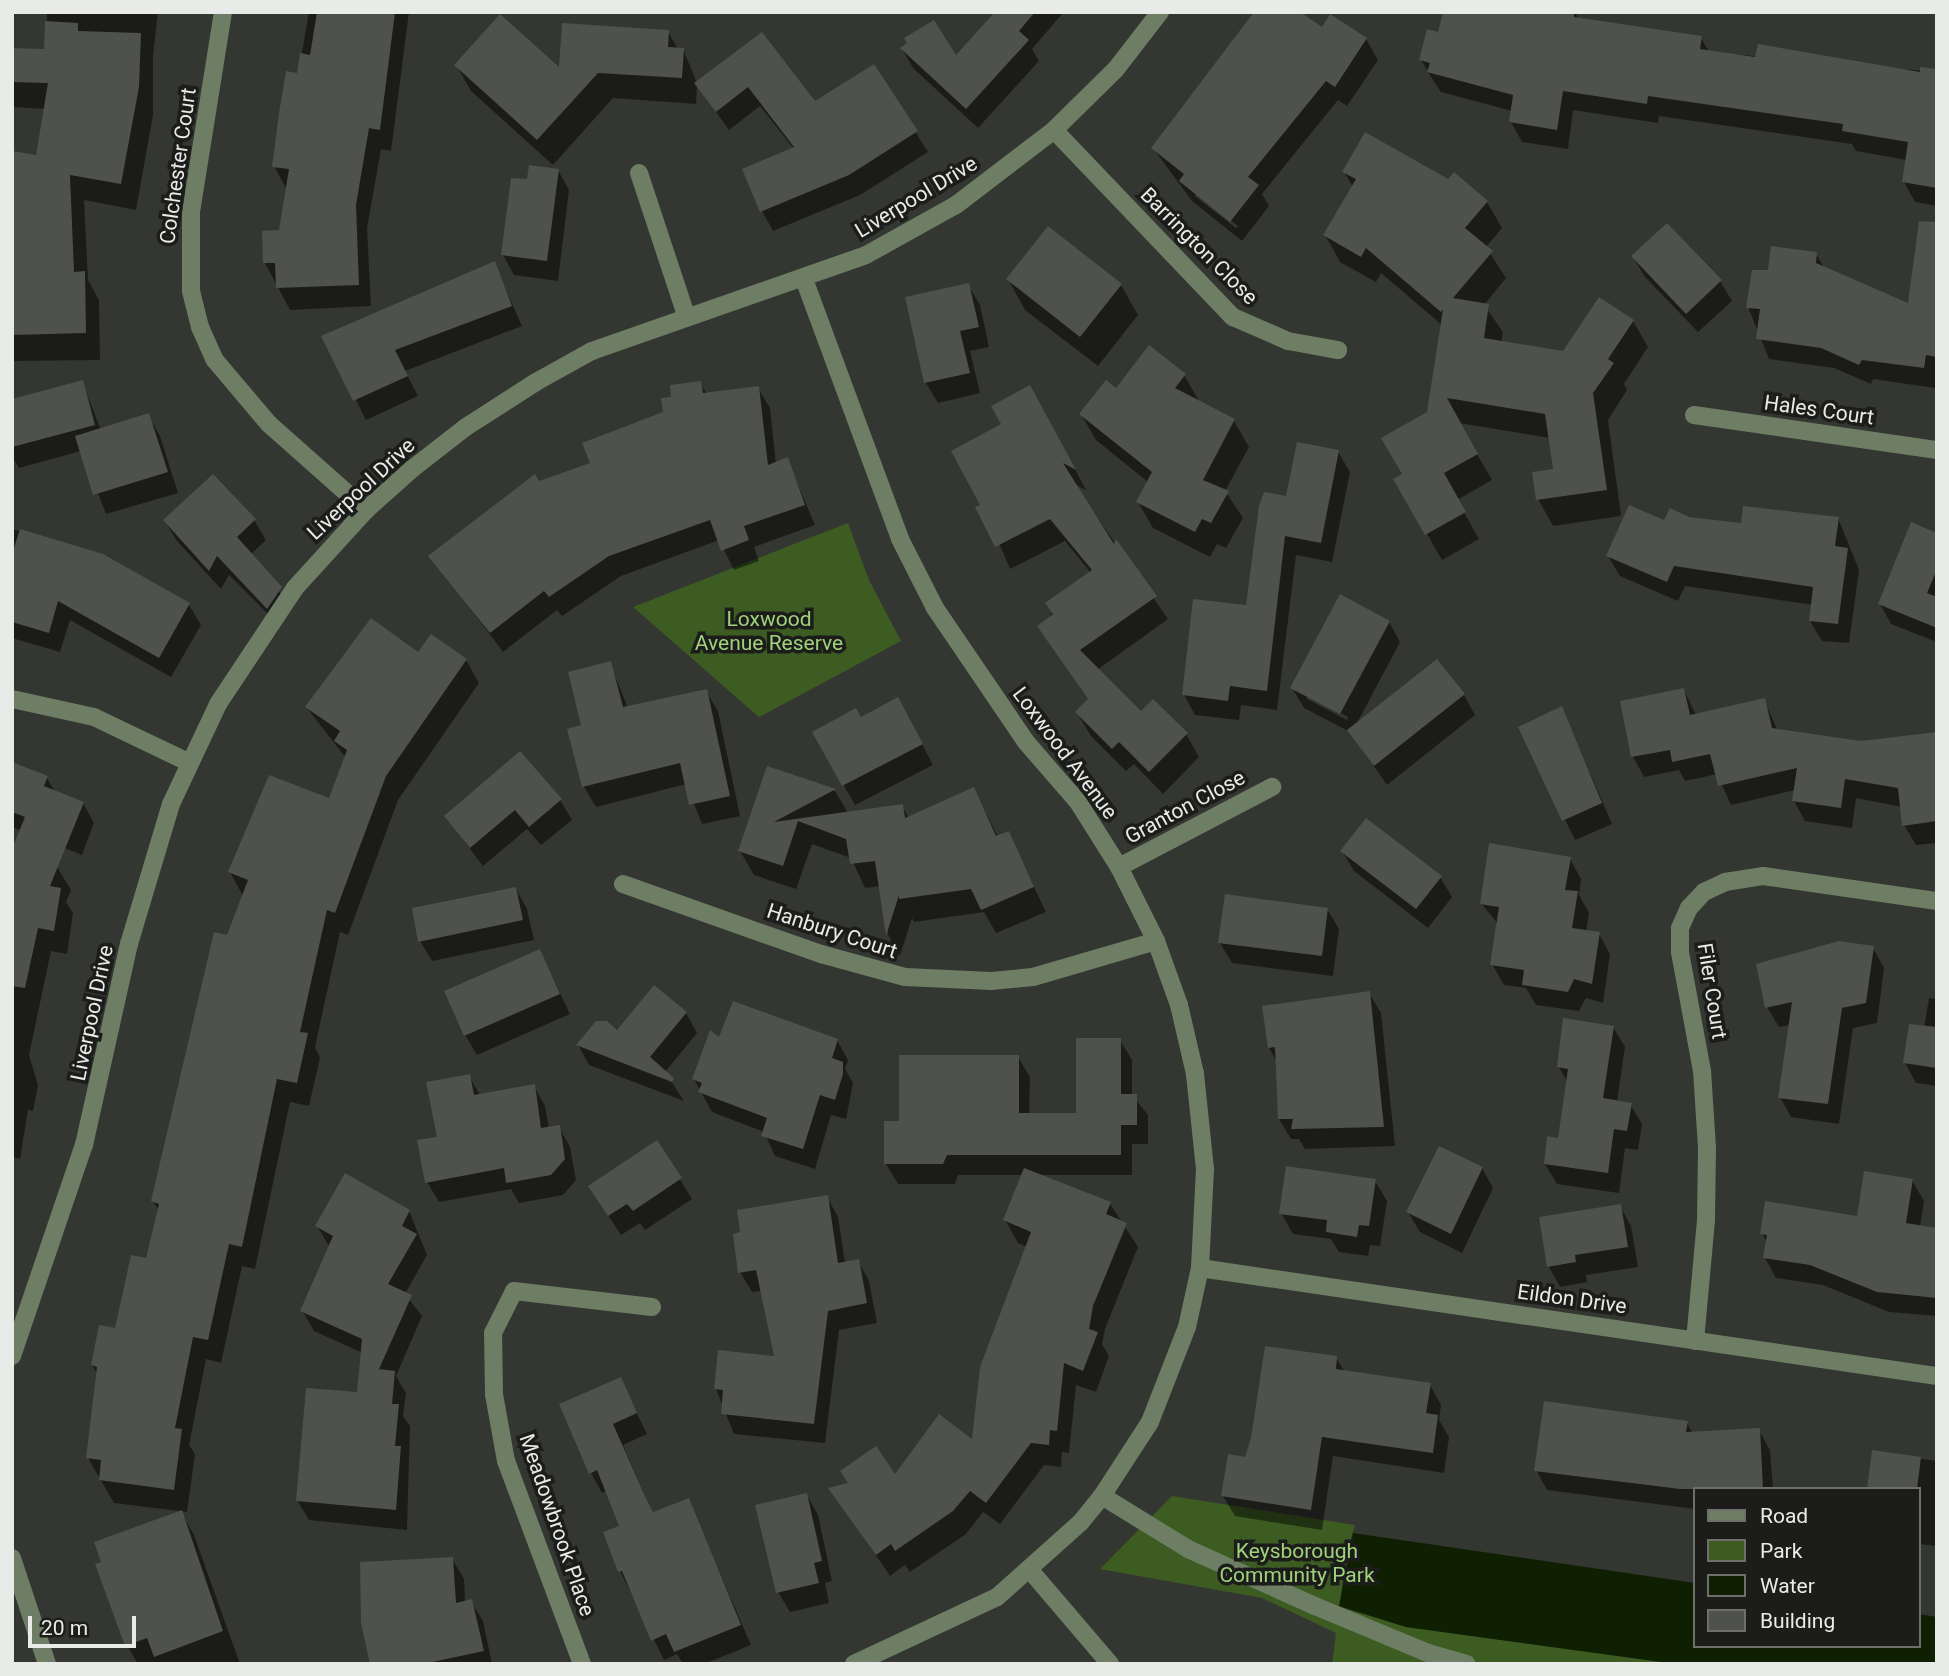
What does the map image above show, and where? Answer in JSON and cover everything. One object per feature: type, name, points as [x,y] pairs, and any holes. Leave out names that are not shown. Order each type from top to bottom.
[{"type":"street","name":"Colchester Court","points":[[223,12],[191,211],[191,291],[201,327],[214,359],[269,424],[366,510]]},
{"type":"street","name":"Liverpool Drive","points":[[12,1356],[84,1145],[150,864],[188,762],[257,640],[295,588],[366,510],[466,427],[536,382],[592,351],[686,315],[804,279],[866,255],[956,205],[1054,130],[1116,69],[1160,12]]},
{"type":"street","name":"Barrington Close","points":[[1054,130],[1233,317],[1288,341],[1338,350]]},
{"type":"street","points":[[639,173],[686,315]]},
{"type":"street","name":"Loxwood Avenue","points":[[804,279],[900,539],[935,608],[976,673],[1078,802],[1119,867],[1156,941],[1179,1005],[1202,1122],[1200,1268],[1168,1386],[1150,1422],[1102,1496],[997,1597],[854,1664]]},
{"type":"street","name":"Hales Court","points":[[1694,415],[1937,450]]},
{"type":"street","points":[[12,699],[94,717],[188,762]]},
{"type":"street","name":"Granton Close","points":[[1119,867],[1272,787]]},
{"type":"street","name":"Filer Court","points":[[1695,1341],[1706,1219],[1707,1148],[1703,1071],[1680,952],[1680,928],[1689,908],[1704,892],[1725,882],[1763,876],[1937,901]]},
{"type":"street","name":"Hanbury Court","points":[[623,884],[834,958],[905,977],[991,981],[1033,977],[1156,941]]},
{"type":"street","name":"Eildon Drive","points":[[1200,1268],[1937,1376]]},
{"type":"street","name":"Meadowbrook Place","points":[[582,1664],[506,1461],[494,1394],[493,1333],[514,1291],[652,1307]]},
{"type":"street","points":[[1102,1496],[1188,1549],[1338,1616],[1466,1664]]},
{"type":"street","points":[[12,1558],[47,1664]]},
{"type":"street","points":[[1029,1569],[1110,1664]]},
{"type":"green space","name":"Loxwood Avenue Reserve","points":[[848,523],[869,580],[901,641],[759,717],[633,607]]},
{"type":"green space","name":"Keysborough Community Park","points":[[1172,1496],[1355,1525],[1345,1558],[1340,1607],[1407,1627],[1676,1664],[1332,1664],[1336,1633],[1262,1598],[1100,1569]]},
{"type":"water","points":[[1353,1533],[1694,1583],[1694,1648],[1921,1648],[1921,1614],[1937,1617],[1937,1664],[1676,1664],[1406,1627],[1339,1606]]},
{"type":"building","points":[[317,12],[395,12],[380,130],[369,128],[356,205],[359,285],[276,288],[275,263],[263,263],[262,231],[279,230],[289,169],[272,167],[279,113],[286,71],[297,73],[300,53],[310,55]]},
{"type":"building","points":[[995,12],[1035,12],[1019,31],[1029,40],[966,109],[900,48],[907,43],[904,38],[934,20],[956,55]]},
{"type":"building","points":[[1254,12],[1300,12],[1322,27],[1330,14],[1367,38],[1335,87],[1326,81],[1248,177],[1259,185],[1230,222],[1179,181],[1184,174],[1151,148]]},
{"type":"building","points":[[1443,12],[1574,12],[1574,17],[1702,36],[1700,49],[1755,57],[1758,44],[1920,72],[1920,67],[1937,69],[1937,188],[1902,182],[1908,142],[1842,131],[1843,124],[1648,96],[1647,104],[1563,91],[1557,130],[1509,122],[1513,95],[1427,72],[1430,63],[1419,60],[1427,29],[1438,32]]},
{"type":"building","points":[[500,14],[559,67],[562,23],[669,30],[668,47],[684,48],[682,78],[598,73],[537,140],[454,65]]},
{"type":"building","points":[[45,21],[78,23],[78,31],[141,33],[139,87],[121,184],[70,175],[74,272],[85,271],[86,333],[12,335],[12,151],[36,155],[48,83],[12,82],[12,48],[44,49]]},
{"type":"building","points":[[762,32],[815,101],[874,64],[918,131],[849,175],[760,212],[742,169],[794,147],[748,87],[716,112],[694,83]]},
{"type":"building","points":[[1365,132],[1448,179],[1454,172],[1488,201],[1465,228],[1493,251],[1453,298],[1489,304],[1484,338],[1563,351],[1599,297],[1634,320],[1608,359],[1614,363],[1593,393],[1607,490],[1536,500],[1532,472],[1553,469],[1545,414],[1447,398],[1478,454],[1444,473],[1466,512],[1425,535],[1393,479],[1402,474],[1381,438],[1427,412],[1443,309],[1441,312],[1366,248],[1361,257],[1323,235],[1356,179],[1342,172]]},
{"type":"building","points":[[529,165],[559,169],[547,261],[501,255],[511,178],[527,179]]},
{"type":"building","points":[[1919,221],[1937,222],[1937,357],[1926,355],[1924,368],[1862,360],[1859,365],[1821,348],[1756,339],[1760,309],[1746,308],[1752,270],[1768,270],[1771,246],[1817,252],[1816,263],[1908,303]]},
{"type":"building","points":[[1667,223],[1722,280],[1686,314],[1631,256]]},
{"type":"building","points":[[1048,226],[1122,284],[1080,337],[1006,279]]},
{"type":"building","points":[[495,261],[512,306],[395,350],[408,376],[353,401],[321,336]]},
{"type":"building","points":[[969,283],[979,327],[960,331],[970,373],[924,383],[905,297]]},
{"type":"building","points":[[1149,345],[1186,374],[1175,388],[1235,419],[1203,480],[1229,491],[1211,523],[1202,519],[1195,532],[1136,502],[1152,472],[1079,414],[1106,380],[1116,388]]},
{"type":"building","points":[[83,380],[95,425],[12,447],[12,399]]},
{"type":"building","points":[[701,381],[703,393],[759,386],[768,465],[788,457],[805,505],[744,526],[749,540],[721,551],[710,520],[609,556],[549,597],[544,591],[490,633],[428,556],[535,474],[539,481],[590,463],[582,443],[663,412],[661,398],[671,397],[670,385]]},
{"type":"building","points":[[1030,385],[1076,470],[1063,463],[1114,544],[1116,539],[1157,596],[1080,650],[1141,711],[1153,699],[1188,733],[1149,772],[1119,742],[1112,749],[1075,712],[1088,699],[1037,626],[1053,614],[1045,603],[1092,570],[1050,519],[995,547],[975,507],[980,505],[951,451],[1001,424],[991,406]]},
{"type":"building","points":[[149,413],[168,472],[93,495],[75,436]]},
{"type":"building","points":[[1297,442],[1339,450],[1321,543],[1285,536],[1267,691],[1230,686],[1228,701],[1182,695],[1193,599],[1246,605],[1259,506],[1264,492],[1286,496]]},
{"type":"building","points":[[213,474],[256,519],[237,537],[282,587],[267,609],[217,556],[209,571],[163,520]]},
{"type":"building","points":[[1629,505],[1664,520],[1670,508],[1689,517],[1741,523],[1743,506],[1839,517],[1835,546],[1848,548],[1838,624],[1809,621],[1813,587],[1674,566],[1667,582],[1606,556]]},
{"type":"building","points":[[1911,522],[1937,533],[1937,569],[1927,593],[1937,597],[1937,628],[1878,604]]},
{"type":"building","points":[[20,529],[103,554],[190,603],[159,658],[58,601],[49,633],[12,622],[12,554]]},
{"type":"building","points":[[1340,594],[1390,621],[1340,714],[1290,688]]},
{"type":"building","points":[[371,618],[418,652],[431,634],[467,659],[386,776],[335,913],[327,910],[300,1032],[308,1033],[297,1083],[277,1079],[242,1247],[229,1244],[208,1340],[193,1337],[175,1428],[182,1429],[174,1490],[99,1480],[101,1460],[86,1458],[97,1367],[91,1365],[99,1325],[115,1328],[131,1255],[146,1258],[159,1204],[151,1201],[214,932],[227,935],[248,880],[228,872],[269,775],[329,798],[347,750],[334,741],[340,731],[305,707]]},
{"type":"building","points":[[1437,659],[1465,694],[1374,766],[1347,730]]},
{"type":"building","points":[[611,661],[623,707],[707,689],[730,796],[689,805],[680,763],[582,787],[567,729],[581,725],[568,672]]},
{"type":"building","points":[[1684,688],[1690,715],[1765,698],[1772,728],[1861,741],[1937,732],[1937,821],[1902,826],[1898,788],[1845,779],[1841,808],[1792,801],[1797,768],[1718,786],[1710,754],[1672,762],[1670,750],[1631,757],[1620,701]]},
{"type":"building","points":[[898,697],[923,744],[842,786],[812,732],[856,708],[861,717]]},
{"type":"building","points":[[1562,706],[1602,803],[1562,821],[1518,727]]},
{"type":"building","points":[[520,751],[562,799],[529,827],[515,810],[470,848],[444,816]]},
{"type":"building","points":[[12,762],[48,776],[44,786],[84,802],[50,886],[61,888],[54,931],[38,928],[25,988],[12,986],[12,849],[25,817],[12,812]]},
{"type":"building","points":[[767,766],[836,789],[774,822],[903,804],[905,818],[974,787],[996,836],[1009,831],[1034,887],[981,910],[971,889],[899,899],[899,895],[886,936],[875,861],[850,864],[846,839],[798,821],[783,866],[738,851]]},
{"type":"building","points":[[1366,818],[1442,876],[1416,909],[1340,851]]},
{"type":"building","points":[[1489,843],[1571,857],[1565,890],[1578,891],[1572,928],[1600,932],[1592,984],[1574,979],[1568,992],[1522,985],[1524,970],[1490,965],[1499,907],[1480,904]]},
{"type":"building","points":[[516,887],[523,920],[418,942],[412,908]]},
{"type":"building","points":[[1225,894],[1328,908],[1322,956],[1218,943]]},
{"type":"building","points":[[1839,941],[1874,946],[1866,1003],[1842,1008],[1828,1104],[1778,1098],[1792,1002],[1765,1008],[1756,964]]},
{"type":"building","points":[[540,949],[560,994],[464,1036],[444,991]]},
{"type":"building","points":[[654,985],[687,1012],[650,1057],[674,1078],[672,1082],[576,1045],[596,1021],[607,1021],[617,1030]]},
{"type":"building","points":[[1370,991],[1384,1127],[1291,1129],[1293,1119],[1278,1119],[1275,1047],[1268,1048],[1262,1006]]},
{"type":"building","points":[[733,1001],[838,1039],[832,1058],[843,1062],[843,1074],[835,1100],[820,1095],[803,1149],[761,1136],[767,1118],[698,1092],[702,1083],[692,1079],[710,1030],[719,1037]]},
{"type":"building","points":[[1563,1018],[1614,1026],[1603,1098],[1632,1103],[1627,1131],[1614,1129],[1608,1173],[1544,1164],[1547,1136],[1558,1138],[1568,1069],[1557,1067]]},
{"type":"building","points":[[1909,1024],[1937,1027],[1937,1068],[1903,1063]]},
{"type":"building","points":[[1076,1038],[1121,1038],[1121,1094],[1137,1094],[1137,1125],[1121,1125],[1121,1155],[947,1155],[943,1164],[884,1164],[884,1121],[899,1121],[899,1055],[1019,1055],[1019,1113],[1076,1113]]},
{"type":"building","points":[[470,1074],[474,1095],[535,1084],[541,1128],[560,1125],[565,1159],[551,1175],[506,1183],[504,1168],[425,1183],[417,1140],[437,1137],[426,1082]]},
{"type":"building","points":[[657,1140],[682,1178],[633,1211],[627,1204],[608,1216],[588,1186]]},
{"type":"building","points":[[1439,1146],[1483,1167],[1451,1234],[1406,1212]]},
{"type":"building","points":[[1286,1166],[1376,1179],[1369,1226],[1359,1225],[1357,1237],[1326,1232],[1327,1220],[1279,1214]]},
{"type":"building","points":[[1024,1168],[1111,1202],[1106,1214],[1127,1223],[1093,1306],[1089,1329],[1098,1332],[1083,1371],[1064,1363],[1057,1431],[1050,1430],[1049,1445],[1031,1443],[986,1503],[970,1491],[953,1511],[895,1551],[891,1544],[876,1555],[828,1488],[848,1483],[840,1471],[876,1446],[895,1474],[939,1414],[972,1439],[980,1367],[1031,1232],[1003,1220]]},
{"type":"building","points":[[1864,1171],[1913,1179],[1906,1223],[1937,1228],[1937,1298],[1877,1292],[1810,1265],[1763,1258],[1767,1235],[1760,1234],[1765,1201],[1857,1216]]},
{"type":"building","points":[[345,1173],[410,1210],[402,1226],[417,1234],[388,1284],[412,1295],[379,1369],[395,1371],[392,1404],[399,1404],[395,1446],[401,1446],[396,1510],[296,1501],[306,1388],[357,1392],[362,1339],[300,1311],[333,1236],[315,1226]]},
{"type":"building","points":[[828,1195],[838,1263],[859,1259],[867,1303],[828,1311],[814,1424],[721,1414],[723,1390],[714,1389],[718,1350],[774,1356],[756,1270],[738,1273],[733,1234],[740,1232],[737,1210]]},
{"type":"building","points":[[1621,1204],[1628,1247],[1575,1255],[1576,1262],[1547,1267],[1539,1217]]},
{"type":"building","points":[[1265,1346],[1337,1356],[1336,1369],[1431,1383],[1426,1413],[1438,1415],[1433,1453],[1322,1437],[1311,1510],[1221,1496],[1228,1454],[1245,1457],[1251,1438]]},
{"type":"building","points":[[621,1377],[637,1413],[613,1424],[645,1496],[653,1512],[689,1498],[741,1625],[674,1652],[666,1634],[651,1641],[622,1571],[618,1572],[603,1532],[619,1526],[597,1470],[589,1474],[559,1404]]},
{"type":"building","points":[[1544,1401],[1688,1421],[1686,1432],[1760,1428],[1763,1487],[1680,1489],[1534,1471]]},
{"type":"building","points":[[1872,1450],[1921,1457],[1917,1487],[1867,1487]]},
{"type":"building","points":[[807,1493],[822,1561],[814,1563],[819,1583],[776,1593],[755,1505]]},
{"type":"building","points":[[182,1510],[223,1631],[154,1657],[147,1638],[125,1646],[95,1564],[101,1562],[94,1542]]},
{"type":"building","points":[[453,1557],[456,1603],[472,1599],[484,1651],[423,1664],[370,1664],[361,1623],[360,1562]]}]
